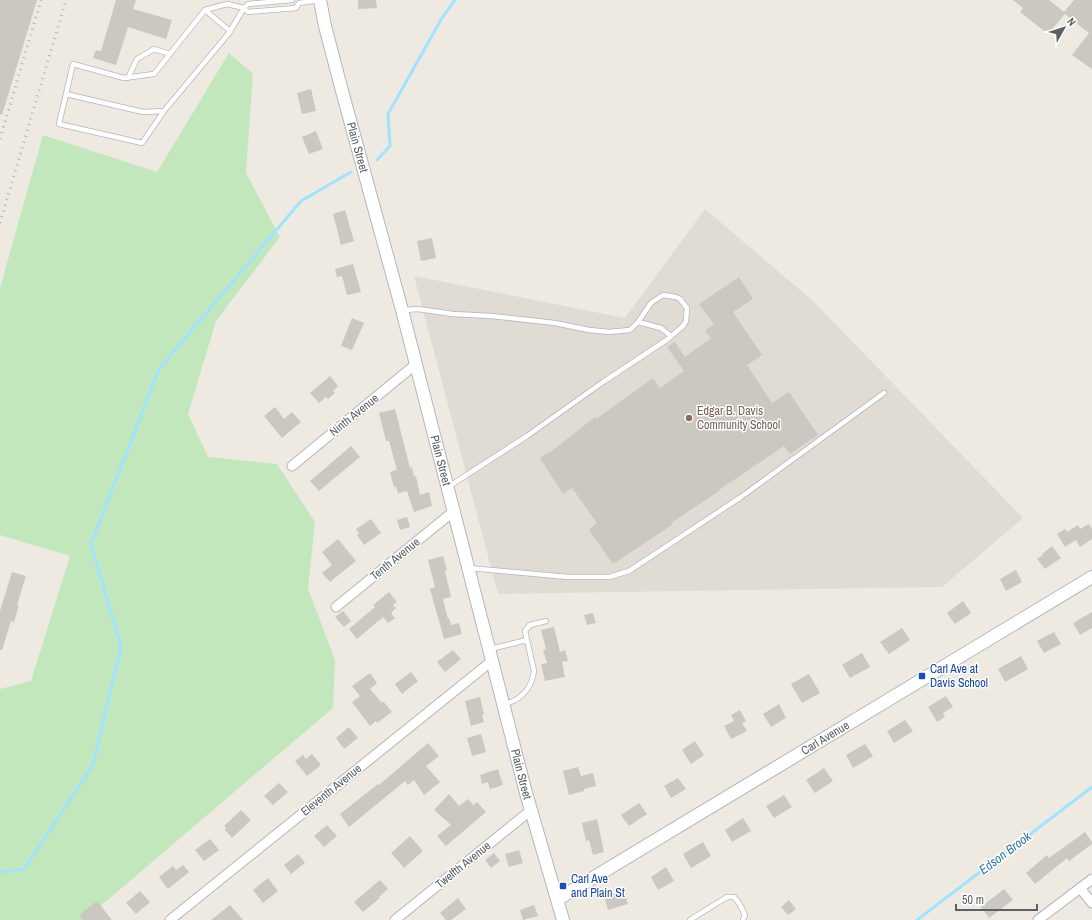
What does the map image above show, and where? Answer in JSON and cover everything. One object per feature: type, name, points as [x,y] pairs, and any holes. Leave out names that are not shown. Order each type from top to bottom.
[{"type":"main road","name":"Plain Street","points":[[320,0],[342,92],[402,310],[503,705],[531,810],[563,920]]},
{"type":"main road","name":"Carl Avenue","points":[[558,899],[1092,577]]},
{"type":"street","name":"Ninth Avenue","points":[[292,466],[416,364]]},
{"type":"street","name":"Tenth Avenue","points":[[336,608],[454,511]]},
{"type":"street","name":"Eleventh Avenue","points":[[170,920],[491,654]]},
{"type":"street","name":"Twelfth Avenue","points":[[395,920],[531,810]]},
{"type":"street","points":[[1038,920],[1092,879]]},
{"type":"street","points":[[1080,888],[1092,903]]},
{"type":"lane","points":[[299,3],[296,8],[248,12],[244,8],[227,4],[205,10],[154,74],[124,78],[74,64],[59,124],[142,144],[164,111],[230,31],[244,8],[248,4],[293,0],[299,3],[320,0]]},
{"type":"lane","points":[[205,10],[230,31]]},
{"type":"lane","points":[[128,78],[137,59],[154,49],[170,54]]},
{"type":"lane","points":[[66,94],[144,112],[164,111]]},
{"type":"lane","points":[[402,310],[418,309],[453,314],[555,323],[589,330],[609,332],[626,331],[632,328],[638,322],[646,308],[658,297],[667,295],[676,297],[687,308],[687,317],[683,326],[670,336],[527,436],[448,487]]},
{"type":"lane","points":[[638,322],[661,328],[670,336]]},
{"type":"lane","points":[[469,568],[568,577],[609,577],[630,571],[741,497],[884,393]]},
{"type":"lane","points":[[503,705],[513,702],[520,697],[530,684],[534,671],[525,631],[530,625],[546,621]]},
{"type":"lane","points":[[491,654],[527,640]]},
{"type":"lane","points":[[690,920],[727,897],[734,897],[745,914],[743,920]]},
{"type":"shaded area","name":"Edgar B. Davis Community School","points":[[705,209],[813,301],[1023,518],[942,587],[498,594],[414,276],[625,318]]},
{"type":"green space","points":[[229,53],[253,74],[246,173],[280,237],[216,321],[188,414],[208,457],[277,464],[315,522],[308,589],[335,660],[333,708],[84,920],[0,920],[0,689],[31,681],[70,556],[0,535],[0,288],[43,135],[157,172]]},
{"type":"building","points":[[0,0],[37,0],[2,115],[0,114]]},
{"type":"building","points":[[116,0],[136,0],[133,9],[172,20],[166,39],[128,27],[116,65],[93,58],[96,50],[101,51]]},
{"type":"building","points":[[358,0],[376,0],[377,8],[358,9]]},
{"type":"building","points":[[1013,0],[1049,0],[1064,12],[1074,0],[1092,0],[1092,69],[1072,55],[1089,33],[1065,14],[1048,34],[1020,12],[1023,8]]},
{"type":"building","points":[[311,89],[316,111],[302,114],[297,93]]},
{"type":"building","points":[[316,131],[323,149],[309,154],[302,137]]},
{"type":"building","points":[[345,210],[354,241],[341,245],[333,214]]},
{"type":"building","points":[[432,238],[436,258],[421,261],[417,241]]},
{"type":"building","points":[[353,264],[361,292],[347,295],[342,276],[337,277],[335,269]]},
{"type":"building","points":[[739,277],[753,299],[733,312],[762,355],[747,365],[772,403],[789,392],[818,435],[790,454],[784,446],[671,523],[672,525],[613,564],[589,530],[597,523],[572,488],[563,494],[540,458],[548,452],[549,453],[595,417],[596,419],[653,378],[660,388],[684,371],[667,347],[675,342],[685,357],[711,338],[705,331],[714,324],[699,304]]},
{"type":"building","points":[[352,318],[364,323],[352,350],[341,346]]},
{"type":"building","points":[[330,376],[338,386],[333,391],[335,393],[328,399],[326,397],[319,403],[310,393]]},
{"type":"building","points":[[275,407],[284,419],[292,412],[301,422],[282,438],[264,416]]},
{"type":"building","points":[[395,409],[410,468],[412,467],[414,477],[416,476],[420,495],[429,492],[432,506],[414,512],[407,491],[398,493],[396,486],[394,487],[390,472],[397,470],[389,441],[386,441],[379,413]]},
{"type":"building","points":[[351,446],[360,457],[319,491],[310,481]]},
{"type":"building","points":[[407,517],[410,527],[400,530],[397,520]]},
{"type":"building","points":[[371,519],[381,533],[364,545],[357,535],[359,533],[356,529]]},
{"type":"building","points":[[1089,524],[1092,529],[1092,539],[1080,547],[1076,540],[1065,547],[1057,534],[1065,529],[1067,532],[1078,525],[1080,529]]},
{"type":"building","points":[[338,539],[356,561],[330,582],[322,573],[332,565],[322,552]]},
{"type":"building","points":[[1052,546],[1061,558],[1045,569],[1037,559]]},
{"type":"building","points":[[443,556],[447,570],[445,571],[451,597],[443,599],[451,625],[459,623],[462,634],[444,639],[430,589],[435,587],[428,560]]},
{"type":"building","points":[[1016,570],[1022,582],[1006,591],[1000,579]]},
{"type":"building","points":[[12,572],[26,576],[17,605],[19,605],[14,622],[11,621],[2,650],[0,650],[0,611]]},
{"type":"building","points":[[389,592],[397,602],[393,605],[396,608],[391,613],[395,618],[388,623],[383,617],[357,639],[349,629],[375,607],[373,605]]},
{"type":"building","points":[[963,601],[971,613],[955,624],[947,613]]},
{"type":"building","points":[[343,611],[351,621],[344,627],[335,617]]},
{"type":"building","points":[[1092,612],[1092,628],[1080,635],[1073,623]]},
{"type":"building","points":[[593,613],[596,623],[587,625],[584,615]]},
{"type":"building","points":[[554,627],[560,652],[565,650],[568,661],[562,662],[565,677],[545,681],[541,664],[547,663],[543,650],[546,649],[541,630]]},
{"type":"building","points":[[902,628],[910,640],[889,654],[880,642]]},
{"type":"building","points":[[1054,632],[1061,644],[1044,653],[1037,641]]},
{"type":"building","points":[[453,650],[461,659],[445,672],[437,662]]},
{"type":"building","points":[[862,653],[870,667],[850,678],[842,665]]},
{"type":"building","points":[[1021,656],[1028,669],[1005,682],[998,669]]},
{"type":"building","points":[[411,672],[418,681],[402,694],[395,684]]},
{"type":"building","points":[[370,673],[377,683],[370,689],[392,712],[377,723],[376,721],[370,726],[352,702],[360,696],[352,686]]},
{"type":"building","points":[[809,674],[820,693],[802,703],[791,684]]},
{"type":"building","points":[[946,696],[953,707],[943,713],[945,717],[937,722],[928,707]]},
{"type":"building","points":[[480,697],[484,722],[471,726],[465,701]]},
{"type":"building","points":[[779,704],[786,718],[771,727],[763,714]]},
{"type":"building","points":[[740,710],[746,721],[742,723],[747,731],[731,739],[724,726],[734,721],[731,715]]},
{"type":"building","points":[[905,720],[913,731],[894,743],[887,731]]},
{"type":"building","points":[[349,727],[358,738],[344,749],[336,738]]},
{"type":"building","points":[[481,734],[486,752],[472,756],[467,738]]},
{"type":"building","points":[[695,741],[704,755],[691,764],[682,750]]},
{"type":"building","points":[[428,743],[439,756],[426,766],[440,782],[424,795],[414,780],[408,785],[405,781],[349,827],[340,814],[378,784],[379,785]]},
{"type":"building","points":[[865,744],[873,756],[853,768],[846,755]]},
{"type":"building","points":[[312,754],[321,765],[307,776],[295,761],[303,755],[306,759]]},
{"type":"building","points":[[578,767],[581,776],[593,773],[596,786],[569,795],[563,771]]},
{"type":"building","points":[[824,768],[833,781],[815,793],[806,780]]},
{"type":"building","points":[[498,769],[503,785],[490,789],[488,782],[482,784],[480,775]]},
{"type":"building","points":[[678,778],[686,789],[671,798],[664,786]]},
{"type":"building","points":[[279,783],[288,792],[273,805],[264,796]]},
{"type":"building","points":[[449,794],[459,806],[468,799],[473,805],[477,802],[486,812],[446,846],[437,836],[451,825],[434,810]]},
{"type":"building","points":[[784,795],[792,807],[774,818],[766,806]]},
{"type":"building","points":[[639,803],[647,814],[629,826],[621,815]]},
{"type":"building","points":[[241,810],[251,820],[232,838],[225,830],[226,828],[224,826]]},
{"type":"building","points":[[743,818],[751,831],[732,842],[725,830]]},
{"type":"building","points":[[597,819],[604,852],[593,855],[589,840],[586,841],[582,823]]},
{"type":"building","points":[[327,825],[337,836],[324,847],[314,836]]},
{"type":"building","points":[[1085,832],[1092,844],[1069,861],[1067,858],[1035,884],[1026,873],[1047,855],[1049,858]]},
{"type":"building","points":[[410,836],[423,851],[404,868],[391,853]]},
{"type":"building","points":[[210,839],[219,850],[204,861],[195,850]]},
{"type":"building","points":[[703,842],[711,856],[691,868],[683,854]]},
{"type":"building","points":[[519,850],[523,863],[509,867],[505,854]]},
{"type":"building","points":[[494,853],[500,861],[491,868],[485,860]]},
{"type":"building","points":[[298,854],[305,863],[291,874],[284,865]]},
{"type":"building","points":[[183,865],[189,872],[168,889],[159,877],[173,866],[176,870]]},
{"type":"building","points":[[666,867],[674,881],[658,890],[651,877]]},
{"type":"building","points":[[268,878],[278,891],[263,903],[253,890]]},
{"type":"building","points":[[380,880],[388,889],[379,897],[380,898],[363,912],[354,902]]},
{"type":"building","points":[[1004,889],[1013,900],[989,918],[981,907]]},
{"type":"building","points":[[624,890],[628,904],[608,910],[604,896]]},
{"type":"building","points":[[140,891],[150,902],[136,914],[126,903]]},
{"type":"building","points":[[458,898],[466,909],[451,920],[446,920],[440,913]]},
{"type":"building","points":[[789,900],[796,909],[788,915],[781,907]]},
{"type":"building","points":[[97,901],[112,920],[83,920],[79,915]]},
{"type":"building","points":[[230,905],[243,920],[211,920]]},
{"type":"building","points":[[534,905],[538,916],[523,920],[520,910]]},
{"type":"waterway","points":[[377,160],[390,146],[388,114],[442,18],[455,0]]},
{"type":"waterway","points":[[0,872],[24,869],[93,765],[121,647],[91,544],[159,369],[301,201],[351,172]]},
{"type":"waterway","name":"Edson Brook","points":[[917,920],[1092,787]]},
{"type":"railway","points":[[0,139],[41,0]]},
{"type":"railway","points":[[0,223],[66,0]]},
{"type":"place","name":"Edgar B. Davis Community School","points":[[689,418]]},
{"type":"place","name":"Carl Ave at Davis School","points":[[922,676]]},
{"type":"place","name":"Carl Ave and Plain St","points":[[563,886]]}]
